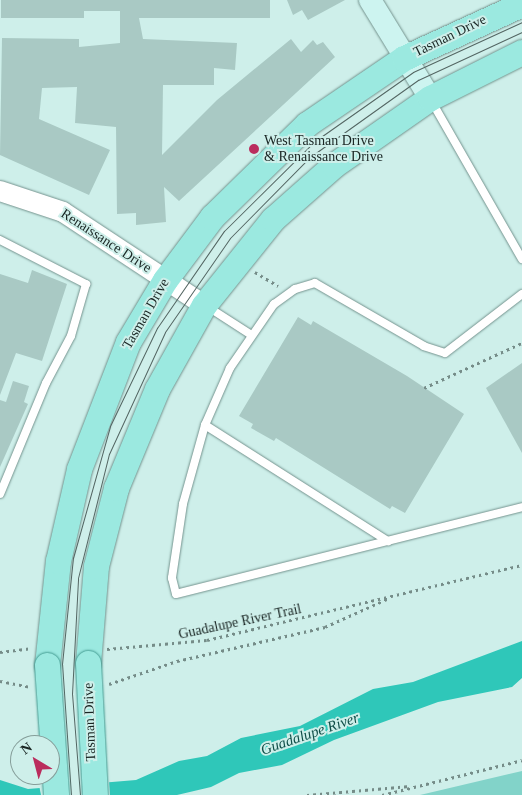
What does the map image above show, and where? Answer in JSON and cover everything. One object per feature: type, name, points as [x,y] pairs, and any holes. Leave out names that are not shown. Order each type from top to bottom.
[{"type":"main road","points":[[370,0],[430,98]]},
{"type":"main road","name":"Tasman Drive","points":[[56,795],[48,655],[61,543],[84,452],[128,342],[165,280],[212,217],[258,168],[343,97],[404,58],[522,4]]},
{"type":"main road","name":"Tasman Drive","points":[[95,795],[88,657],[96,566],[116,488],[157,390],[204,305],[247,249],[311,183],[430,98],[522,52]]},
{"type":"street","name":"Renaissance Drive","points":[[0,191],[63,212],[204,305]]},
{"type":"lane","points":[[430,98],[522,259]]},
{"type":"lane","points":[[0,240],[86,284],[71,336],[46,383],[0,494]]},
{"type":"lane","points":[[522,294],[445,353],[424,346],[315,283],[295,289],[274,304],[250,334],[205,425],[174,550],[176,594],[522,507]]},
{"type":"lane","points":[[204,305],[250,334]]},
{"type":"lane","points":[[205,425],[388,541]]},
{"type":"path","points":[[249,269],[278,286]]},
{"type":"path","points":[[424,388],[522,343]]},
{"type":"path","name":"Guadalupe River Trail","points":[[88,657],[198,642],[522,565]]},
{"type":"path","name":"Guadalupe River Trail","points":[[110,684],[177,661],[325,627],[393,597]]},
{"type":"path","points":[[0,652],[48,655]]},
{"type":"path","points":[[0,681],[30,687]]},
{"type":"path","points":[[382,795],[522,760]]},
{"type":"path","points":[[307,795],[416,786]]},
{"type":"shaded area","points":[[522,771],[522,795],[420,795]]},
{"type":"water","name":"Guadalupe River","points":[[522,641],[522,678],[512,687],[438,702],[334,740],[282,765],[239,773],[211,787],[177,795],[0,795],[0,780],[10,783],[10,785],[28,789],[136,780],[179,761],[207,756],[241,738],[300,726],[373,689],[413,682]]},
{"type":"pier","points":[[109,780],[110,795],[41,795],[39,785]]},
{"type":"building","points":[[1,0],[270,0],[270,18],[139,18],[143,39],[237,43],[235,70],[214,68],[214,85],[163,85],[162,155],[217,100],[291,39],[301,52],[313,40],[317,45],[323,42],[335,57],[179,201],[164,187],[166,222],[136,225],[136,213],[117,214],[116,127],[75,123],[77,87],[42,88],[39,119],[110,150],[89,195],[0,155],[2,38],[79,39],[79,47],[120,43],[120,11],[84,11],[84,18],[1,18]]},
{"type":"building","points":[[287,0],[345,0],[308,20],[302,10],[293,15]]},
{"type":"building","points":[[32,270],[67,284],[42,361],[16,353],[0,395],[0,274],[28,283]]},
{"type":"building","points":[[298,317],[311,325],[313,321],[407,376],[464,414],[405,513],[392,506],[390,509],[276,438],[274,441],[251,428],[253,424],[239,416]]},
{"type":"building","points":[[522,363],[522,453],[486,388]]},
{"type":"building","points":[[13,381],[29,386],[24,402],[28,404],[0,467],[0,400],[6,402]]},
{"type":"tram line","points":[[71,795],[62,664],[73,558],[110,426],[157,328],[224,231],[315,141],[413,72],[522,22]]},
{"type":"tram line","points":[[80,795],[72,694],[78,578],[109,454],[165,332],[230,238],[310,157],[418,80],[522,32]]},
{"type":"place","name":"West Tasman Drive & Renaissance Drive","points":[[254,149]]}]
